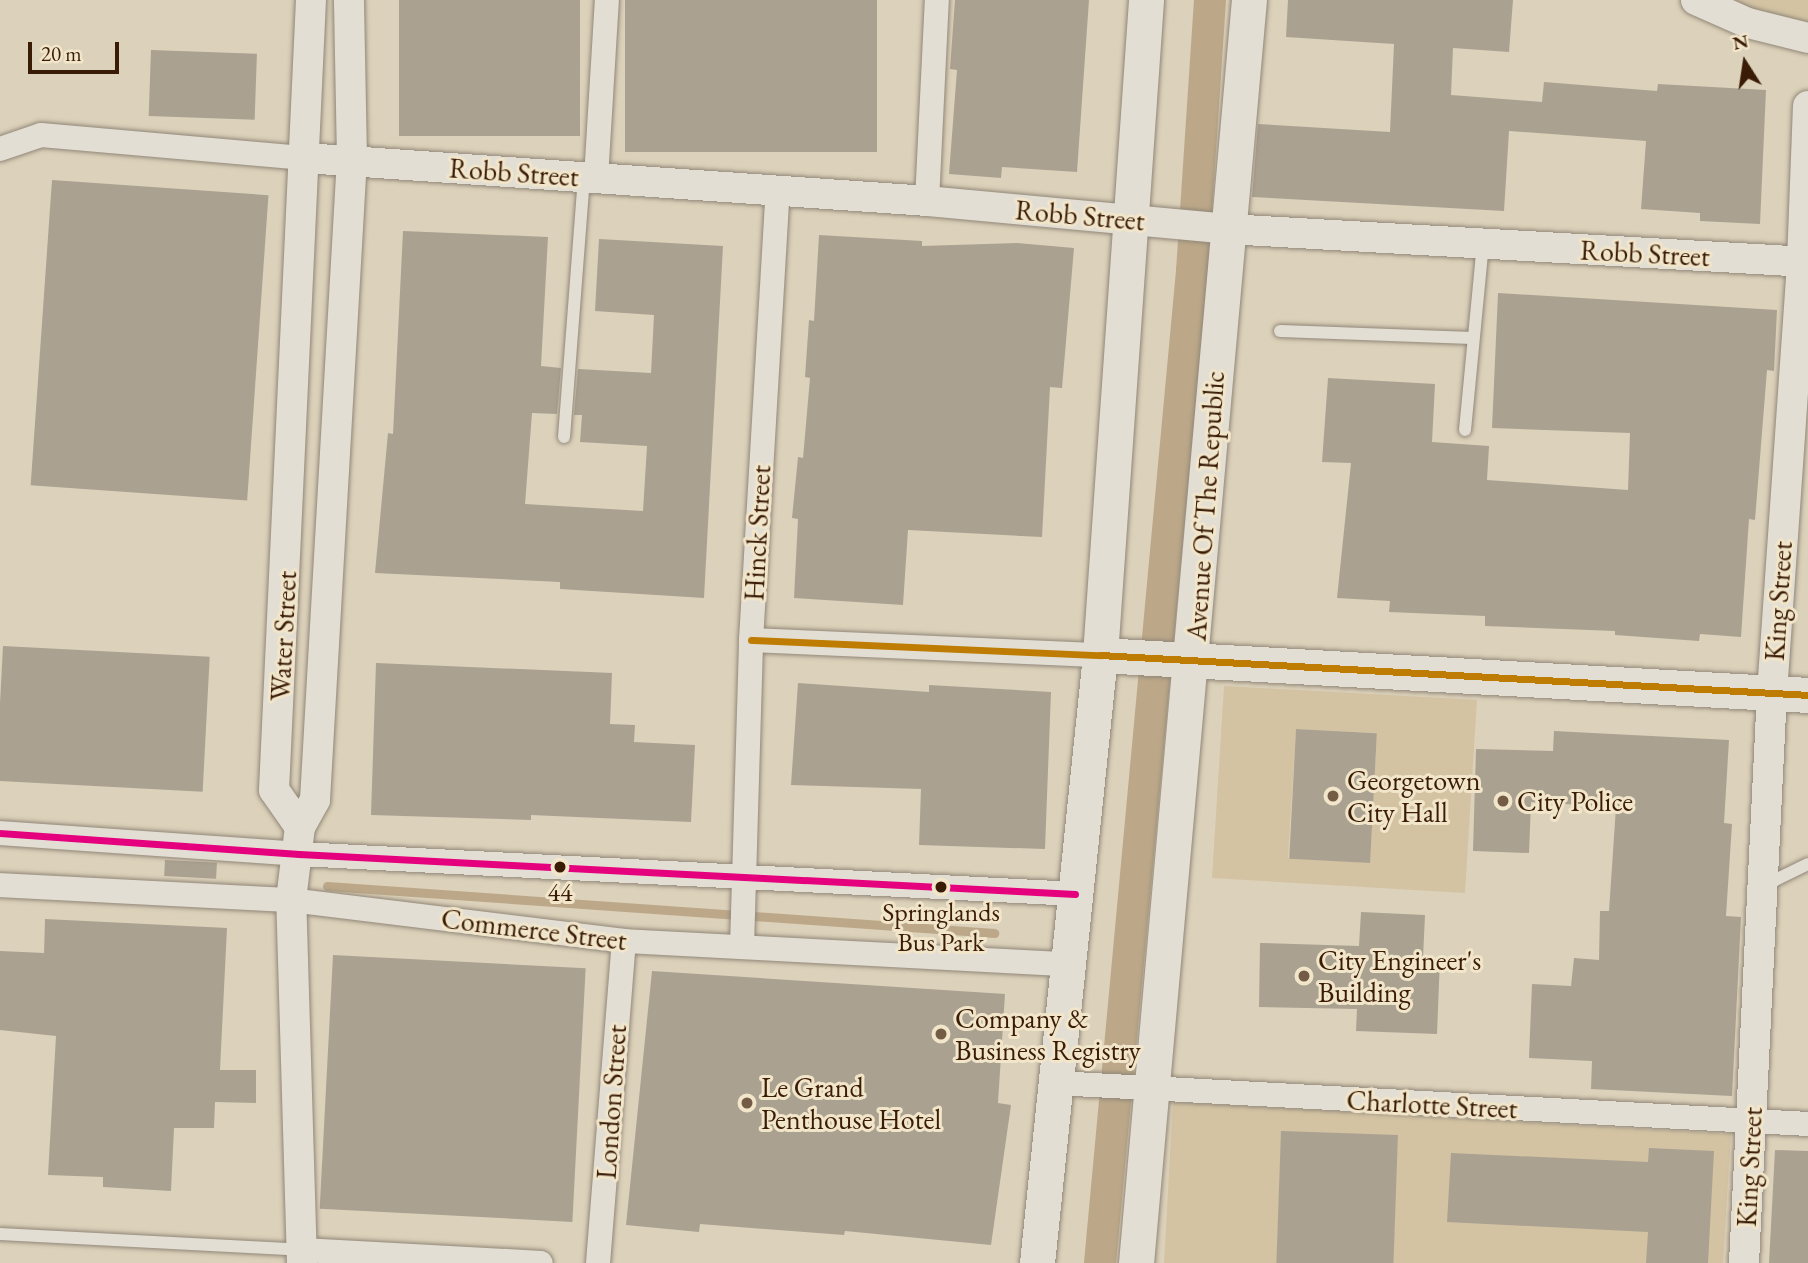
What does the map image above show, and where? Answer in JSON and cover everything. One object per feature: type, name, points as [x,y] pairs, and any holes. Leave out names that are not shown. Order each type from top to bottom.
[{"type":"main road","points":[[1037,1263],[1075,894],[1109,656],[1144,222],[1146,0]]},
{"type":"main road","name":"Avenue Of The Republic","points":[[1136,1263],[1140,1088],[1182,662],[1215,228],[1249,0]]},
{"type":"main road","points":[[1109,656],[1808,695]]},
{"type":"street","name":"Water Street","points":[[299,841],[274,790],[285,607],[312,0]]},
{"type":"street","name":"Water Street","points":[[299,841],[315,800],[352,159],[349,0]]},
{"type":"street","points":[[590,178],[607,0]]},
{"type":"street","points":[[926,201],[937,0]]},
{"type":"street","points":[[1696,0],[1748,23],[1808,38]]},
{"type":"street","name":"King Street","points":[[1744,1263],[1772,693],[1805,262],[1808,106]]},
{"type":"street","points":[[1,147],[41,135],[305,158],[352,159]]},
{"type":"street","name":"Robb Street","points":[[352,159],[926,201],[1215,228],[1805,262]]},
{"type":"street","name":"Hinck Street","points":[[742,947],[751,640],[778,190]]},
{"type":"street","points":[[285,607],[324,613]]},
{"type":"street","points":[[751,640],[1109,656]]},
{"type":"street","name":"Commerce Street","points":[[0,833],[299,841],[743,876],[1075,894]]},
{"type":"street","points":[[299,841],[291,900],[302,1256],[541,1263]]},
{"type":"street","name":"Commerce Street","points":[[0,885],[291,900],[624,941],[1068,964]]},
{"type":"street","name":"London Street","points":[[598,1263],[624,941]]},
{"type":"street","name":"Charlotte Street","points":[[1056,1083],[1808,1124]]},
{"type":"lane","points":[[564,437],[590,178]]},
{"type":"lane","points":[[1465,430],[1483,243]]},
{"type":"lane","points":[[1280,331],[1474,338]]},
{"type":"lane","points":[[1763,886],[1808,864]]},
{"type":"lane","points":[[0,1234],[302,1256]]},
{"type":"shaded area","points":[[1724,0],[1808,0],[1808,22],[1773,18]]},
{"type":"shaded area","points":[[1224,686],[1477,700],[1465,893],[1212,878]],"holes":[[[1296,729],[1377,733],[1370,863],[1288,858]]]},
{"type":"shaded area","points":[[1173,1102],[1731,1134],[1723,1263],[1164,1263]]},
{"type":"building","points":[[399,0],[580,0],[580,136],[399,136]]},
{"type":"building","points":[[625,0],[877,0],[877,152],[625,152]]},
{"type":"building","points":[[955,0],[1089,0],[1077,172],[1002,167],[1001,178],[949,174],[957,70],[950,69]]},
{"type":"building","points":[[1288,0],[1513,0],[1509,52],[1453,48],[1451,95],[1542,102],[1544,82],[1657,91],[1658,84],[1766,90],[1760,224],[1700,221],[1700,213],[1641,209],[1646,141],[1509,131],[1504,211],[1252,197],[1258,124],[1390,132],[1394,44],[1286,37]]},
{"type":"building","points":[[151,50],[257,54],[255,120],[149,116]]},
{"type":"building","points":[[52,180],[268,195],[247,500],[31,485]]},
{"type":"building","points":[[403,231],[548,237],[541,366],[561,368],[557,414],[532,413],[525,504],[643,511],[647,446],[580,442],[582,415],[574,415],[578,369],[651,373],[654,315],[595,311],[599,239],[723,246],[704,598],[560,589],[560,582],[375,573],[388,433],[393,434]]},
{"type":"building","points":[[819,235],[922,241],[922,246],[1017,243],[1074,248],[1062,388],[1050,387],[1042,537],[908,530],[903,605],[794,598],[798,519],[792,518],[798,457],[803,458],[810,378],[805,377],[809,320],[814,321]]},
{"type":"building","points":[[1498,293],[1777,310],[1774,371],[1767,370],[1755,520],[1749,519],[1741,637],[1700,634],[1699,641],[1615,635],[1615,631],[1485,626],[1485,616],[1389,612],[1390,601],[1337,598],[1351,463],[1322,462],[1328,378],[1435,384],[1432,442],[1489,446],[1487,480],[1628,490],[1630,433],[1492,428]]},
{"type":"building","points":[[3,646],[210,657],[203,792],[0,781]]},
{"type":"building","points":[[376,663],[612,673],[610,724],[635,725],[634,742],[695,745],[691,822],[531,815],[531,820],[371,815]]},
{"type":"building","points":[[798,683],[929,692],[929,685],[1051,692],[1045,849],[919,845],[921,789],[791,785]]},
{"type":"building","name":"Georgetown City Hall","points":[[1296,729],[1377,733],[1370,863],[1289,859]]},
{"type":"building","points":[[1554,731],[1729,740],[1724,823],[1732,824],[1726,916],[1741,917],[1732,1096],[1591,1089],[1592,1061],[1529,1058],[1532,984],[1571,986],[1574,958],[1599,960],[1600,911],[1609,911],[1616,807],[1531,802],[1529,853],[1473,851],[1476,749],[1553,751]]},
{"type":"building","points":[[165,860],[217,863],[216,879],[164,876]]},
{"type":"building","points":[[1361,912],[1425,915],[1423,958],[1440,959],[1437,1034],[1356,1031],[1357,1009],[1259,1007],[1260,943],[1359,946]]},
{"type":"building","points":[[45,919],[227,928],[220,1070],[256,1070],[256,1103],[215,1102],[214,1128],[174,1128],[171,1191],[103,1187],[103,1177],[48,1175],[56,1036],[0,1030],[0,951],[44,953]]},
{"type":"building","points":[[333,955],[586,968],[572,1222],[320,1209]]},
{"type":"building","points":[[652,971],[1005,994],[998,1103],[1011,1105],[991,1245],[845,1231],[844,1235],[700,1224],[699,1232],[626,1225]]},
{"type":"building","points":[[1281,1131],[1398,1135],[1393,1263],[1276,1263]]},
{"type":"building","points":[[1649,1148],[1714,1151],[1708,1263],[1646,1263],[1648,1232],[1447,1222],[1451,1153],[1648,1162]]},
{"type":"building","points":[[1775,1150],[1808,1151],[1808,1263],[1769,1263]]},
{"type":"waterway","points":[[1100,1263],[1192,271],[1210,0]]},
{"type":"waterway","points":[[327,886],[994,933]]},
{"type":"transit line","points":[[751,640],[1100,655],[1808,695]]},
{"type":"transit line","points":[[0,833],[299,854],[1075,894]]},
{"type":"place","name":"Georgetown City Hall","points":[[1333,796]]},
{"type":"place","name":"City Police","points":[[1503,801]]},
{"type":"place","name":"44","points":[[560,867]]},
{"type":"place","name":"Springlands Bus Park","points":[[941,887]]},
{"type":"place","name":"City Engineer's Building","points":[[1304,976]]},
{"type":"place","name":"Company & Business Registry","points":[[941,1034]]},
{"type":"place","name":"Le Grand Penthouse Hotel","points":[[747,1103]]}]
